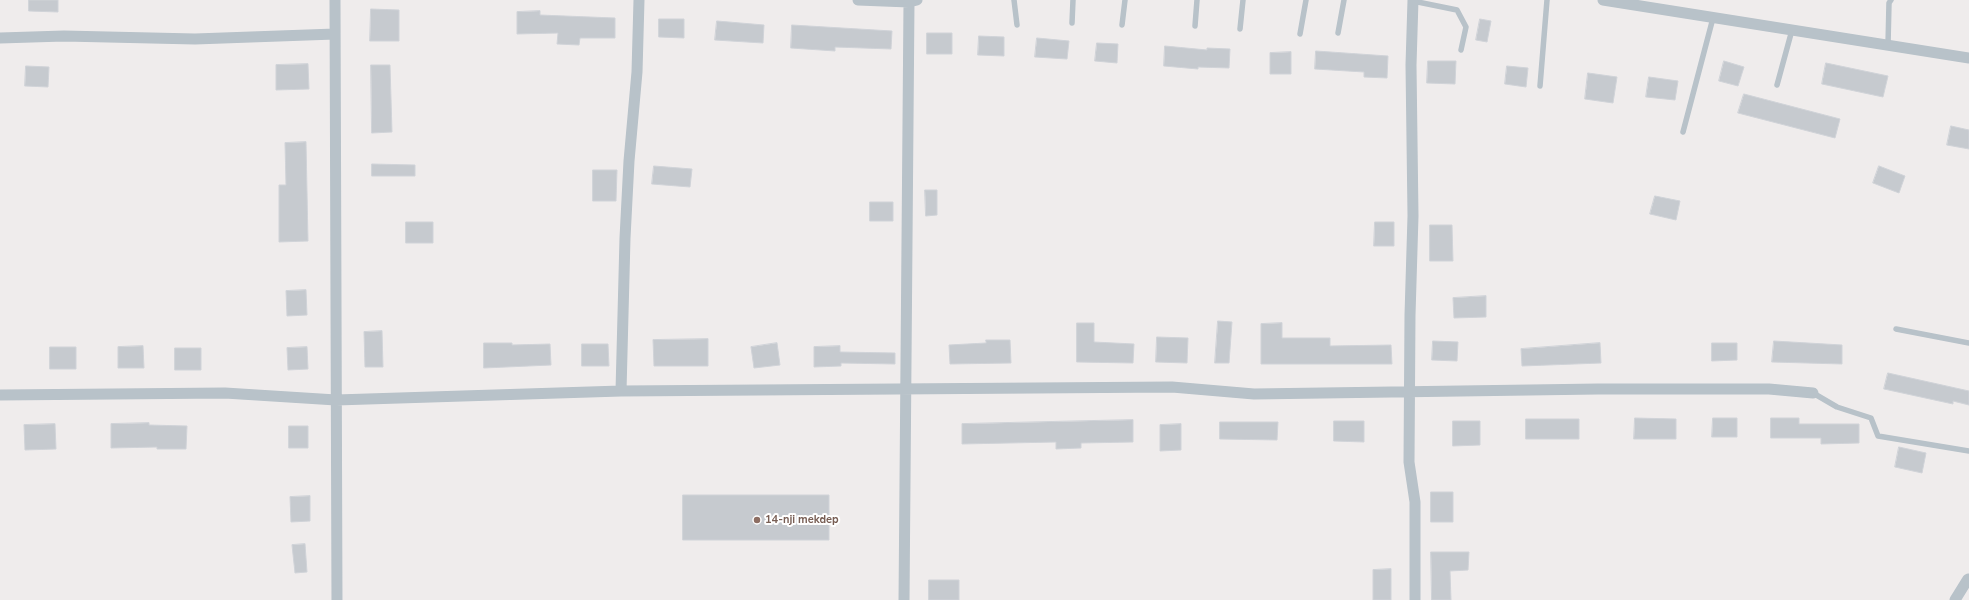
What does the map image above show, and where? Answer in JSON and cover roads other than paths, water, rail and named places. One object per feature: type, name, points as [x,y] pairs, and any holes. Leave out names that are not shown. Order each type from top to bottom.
[{"type":"street","points":[[335,0],[337,600]]},
{"type":"street","points":[[621,391],[624,238],[637,72],[639,0]]},
{"type":"street","points":[[858,0],[913,1],[904,600]]},
{"type":"street","points":[[1603,0],[1969,58]]},
{"type":"street","points":[[1413,1],[1411,65],[1413,216],[1409,462],[1415,502],[1415,600]]},
{"type":"street","points":[[0,38],[64,36],[195,39],[335,34]]},
{"type":"street","points":[[0,395],[225,393],[336,400],[621,391],[1172,387],[1254,394],[1629,389],[1769,389],[1813,393]]},
{"type":"street","points":[[1955,600],[1968,579]]},
{"type":"lane","points":[[1014,0],[1017,25]]},
{"type":"lane","points":[[1072,0],[1072,23]]},
{"type":"lane","points":[[1122,25],[1125,0]]},
{"type":"lane","points":[[1195,26],[1197,0]]},
{"type":"lane","points":[[1240,29],[1243,0]]},
{"type":"lane","points":[[1300,34],[1306,0]]},
{"type":"lane","points":[[1338,33],[1344,0]]},
{"type":"lane","points":[[1540,86],[1547,0]]},
{"type":"lane","points":[[1888,45],[1889,3],[1891,0]]},
{"type":"lane","points":[[1413,1],[1457,10],[1466,27],[1461,50]]},
{"type":"lane","points":[[1683,132],[1713,18]]},
{"type":"lane","points":[[1777,86],[1792,30]]},
{"type":"lane","points":[[1896,329],[1969,343]]},
{"type":"lane","points":[[1813,393],[1837,407],[1871,418],[1878,436],[1969,451]]},
{"type":"place","name":"14-nji mekdep","points":[[757,520]]}]
